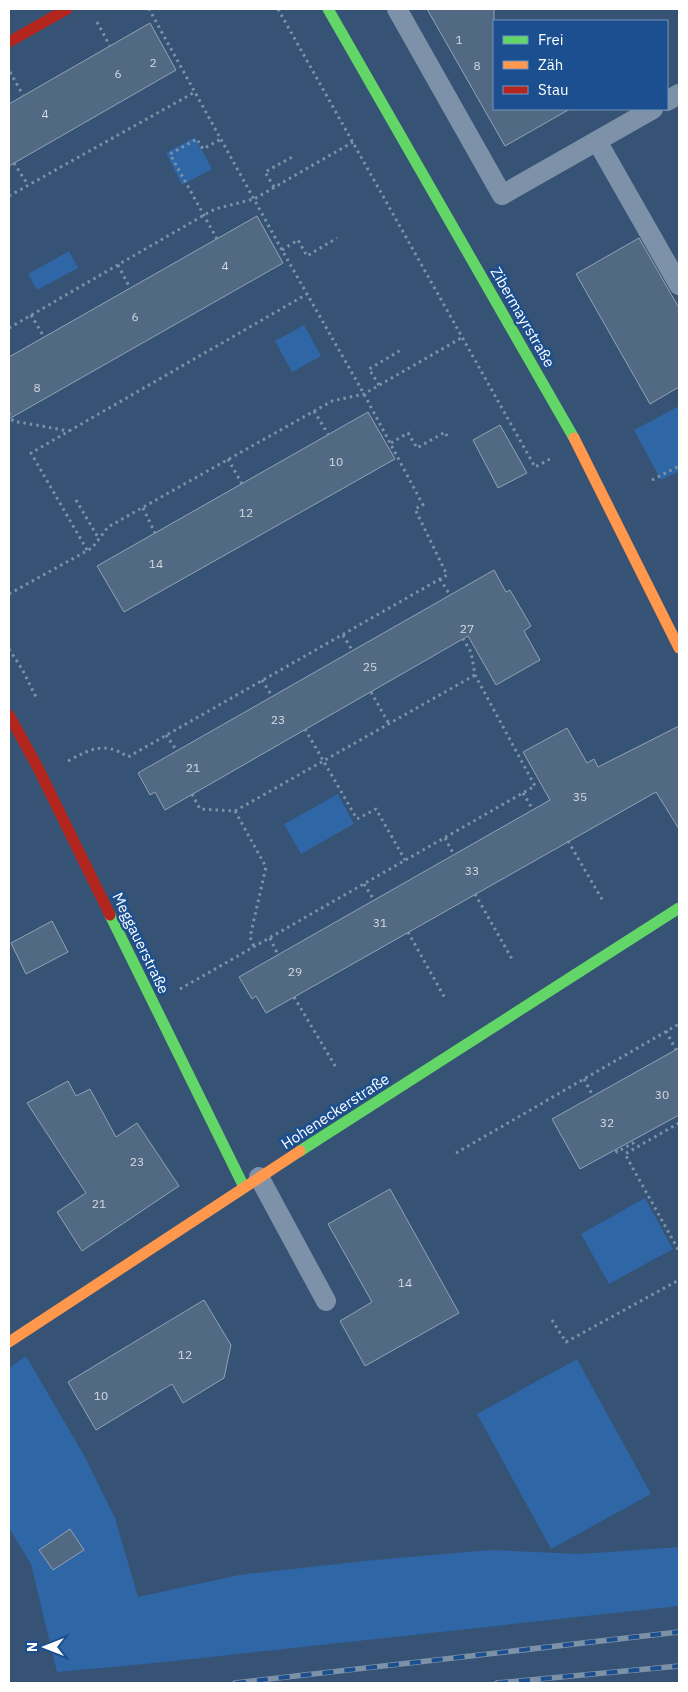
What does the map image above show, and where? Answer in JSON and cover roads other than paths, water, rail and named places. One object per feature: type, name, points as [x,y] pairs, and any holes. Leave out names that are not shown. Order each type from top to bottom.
[{"type":"street","points":[[9,42],[67,9]]},
{"type":"street","name":"Zibermayrstraße","points":[[328,9],[577,443],[679,648]]},
{"type":"street","name":"Meggauerstraße","points":[[9,714],[252,1182]]},
{"type":"street","name":"Hoheneckerstraße","points":[[9,1342],[252,1182],[679,908]]},
{"type":"lane","points":[[397,9],[502,195],[651,110]]},
{"type":"lane","points":[[668,100],[679,94]]},
{"type":"lane","points":[[597,141],[679,286]]},
{"type":"lane","points":[[252,1182],[326,1301]]},
{"type":"railway","points":[[235,1683],[679,1632]]},
{"type":"railway","points":[[497,1683],[679,1666]]}]
